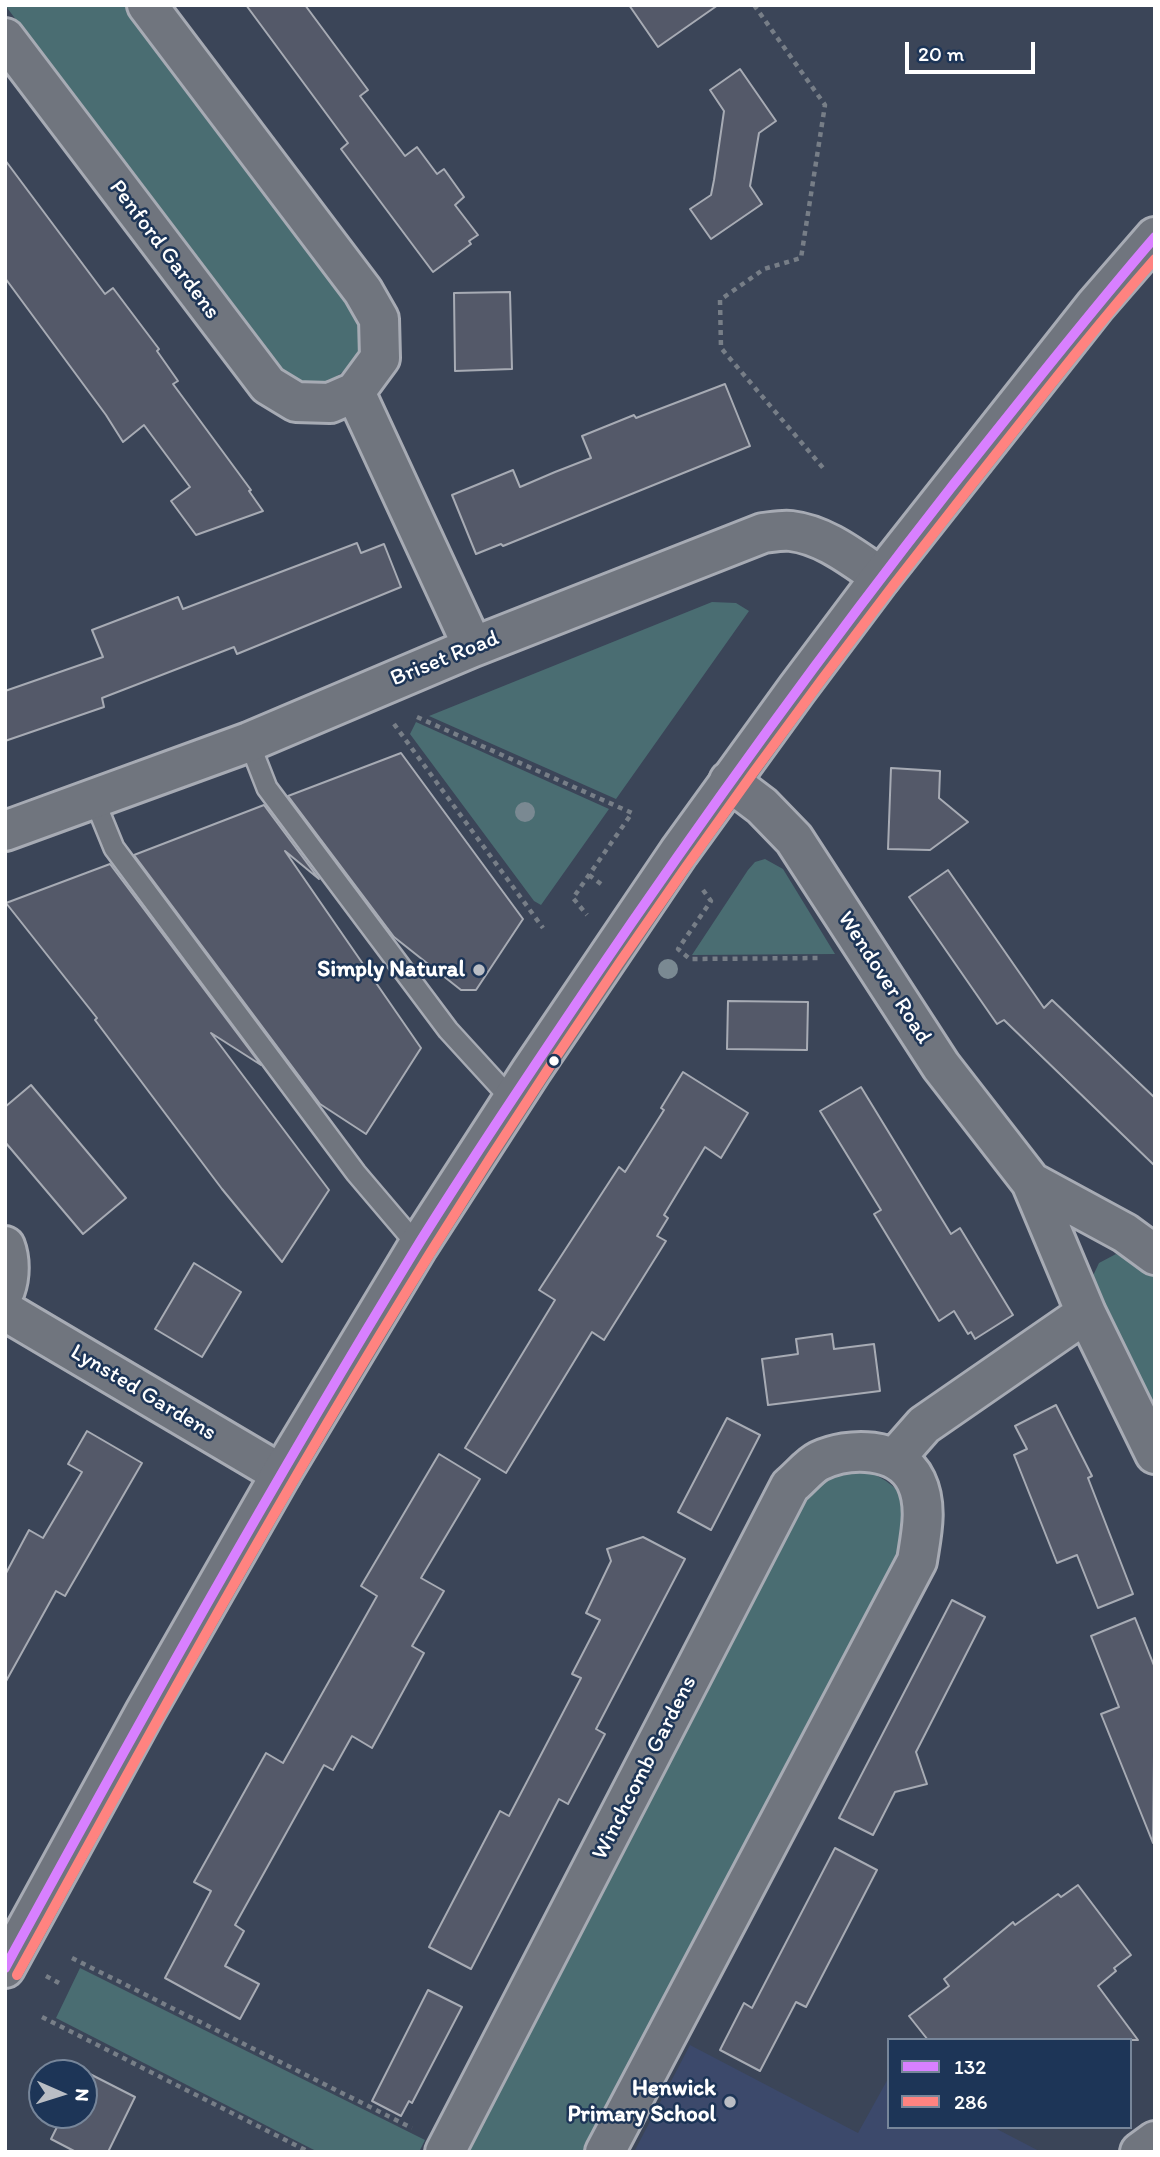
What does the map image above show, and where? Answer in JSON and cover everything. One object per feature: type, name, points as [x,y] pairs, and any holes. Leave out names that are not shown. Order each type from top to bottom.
[{"type":"street","points":[[147,5],[363,291],[379,319],[380,358],[355,392],[473,648]]},
{"type":"street","name":"Penford Gardens","points":[[5,38],[268,385],[296,402],[330,403],[355,392]]},
{"type":"street","points":[[5,1968],[145,1712],[281,1474],[418,1246],[512,1100],[729,781],[881,577],[1095,306],[1155,237]]},
{"type":"street","name":"Briset Road","points":[[5,831],[249,742],[397,698],[473,648],[763,533],[789,531],[812,535],[848,554],[881,577]]},
{"type":"street","name":"Wendover Road","points":[[729,781],[762,806],[794,839],[941,1066],[1031,1182],[1086,1313],[1155,1454]]},
{"type":"street","name":"Wendover Road","points":[[1031,1182],[1125,1233],[1155,1255]]},
{"type":"street","points":[[5,1246],[9,1255],[5,1290]]},
{"type":"street","name":"Lynsted Gardens","points":[[5,1311],[281,1474]]},
{"type":"street","points":[[604,2152],[917,1561],[924,1514],[915,1480],[895,1458],[924,1425],[1086,1313]]},
{"type":"street","name":"Winchcomb Gardens","points":[[431,2141],[790,1486],[818,1462],[845,1454],[866,1451],[895,1458]]},
{"type":"street","points":[[1140,2152],[1155,2141]]},
{"type":"lane","points":[[249,742],[267,788],[448,1030],[512,1100]]},
{"type":"lane","points":[[94,799],[114,848],[356,1173],[418,1246]]},
{"type":"path","points":[[754,5],[825,106],[800,258],[764,269],[720,300],[722,348],[824,469]]},
{"type":"path","points":[[543,928],[392,721],[397,698],[632,813],[573,898],[590,918]]},
{"type":"path","points":[[589,875],[606,887]]},
{"type":"path","points":[[702,888],[710,901],[678,949],[690,959],[871,958]]},
{"type":"path","points":[[678,936],[684,940]]},
{"type":"path","points":[[72,1958],[431,2141]]},
{"type":"path","points":[[45,1975],[59,1983]]},
{"type":"path","points":[[42,2017],[309,2152]]},
{"type":"shaded area","name":"Henwick Primary School","points":[[690,2045],[858,2133],[887,2081],[887,2129],[997,2129],[1041,2152],[634,2152]]},
{"type":"green space","points":[[5,5],[131,5],[354,304],[362,337],[358,353],[344,370],[326,381],[304,383],[290,379],[274,367]]},
{"type":"green space","points":[[712,602],[736,603],[749,611],[616,799],[429,716]]},
{"type":"green space","points":[[416,722],[609,809],[541,905],[534,901],[410,734]]},
{"type":"green space","points":[[765,859],[783,869],[835,954],[692,955],[748,870],[755,862]]},
{"type":"green space","points":[[1116,1254],[1155,1276],[1155,1420],[1090,1282],[1099,1263]]},
{"type":"green space","points":[[865,1470],[889,1483],[901,1496],[909,1539],[590,2152],[460,2152],[800,1496],[828,1473]]},
{"type":"green space","points":[[80,1968],[425,2140],[419,2152],[318,2152],[56,2018]]},
{"type":"building","points":[[246,5],[305,5],[368,90],[360,96],[405,156],[417,147],[437,174],[444,169],[464,197],[455,205],[478,235],[469,241],[471,244],[433,272],[341,149],[348,143]]},
{"type":"building","points":[[629,5],[718,5],[658,47]]},
{"type":"building","points":[[740,69],[776,121],[759,133],[750,186],[762,204],[711,239],[690,209],[711,195],[714,180],[724,111],[710,90]]},
{"type":"building","points":[[5,160],[105,294],[113,288],[159,349],[157,351],[178,381],[173,384],[251,490],[249,491],[263,511],[196,535],[171,501],[190,487],[144,425],[123,442],[5,278]]},
{"type":"building","points":[[510,292],[512,369],[455,371],[454,293]]},
{"type":"building","points":[[725,384],[750,446],[503,546],[501,544],[476,554],[452,495],[513,470],[520,487],[591,458],[582,436]]},
{"type":"building","points":[[357,543],[361,553],[384,544],[401,587],[237,654],[234,647],[102,698],[104,707],[5,741],[5,691],[103,657],[92,630],[178,597],[183,609]]},
{"type":"building","points":[[401,753],[523,919],[476,990],[461,990],[394,937],[288,796]]},
{"type":"building","points":[[891,768],[940,771],[939,798],[968,822],[930,850],[888,849]]},
{"type":"building","points":[[264,805],[319,879],[285,851],[421,1048],[366,1134],[320,1104],[134,855]]},
{"type":"building","points":[[110,864],[261,1065],[211,1033],[329,1190],[282,1262],[222,1189],[95,1020],[97,1018],[6,903]]},
{"type":"building","points":[[948,870],[1044,1008],[1052,1000],[1155,1098],[1155,1166],[1004,1020],[997,1024],[909,897]]},
{"type":"building","points":[[728,1001],[808,1002],[807,1050],[727,1049]]},
{"type":"building","points":[[683,1072],[748,1113],[721,1158],[705,1147],[664,1215],[668,1218],[657,1236],[666,1241],[604,1340],[592,1332],[506,1473],[465,1448],[555,1300],[539,1290],[619,1167],[625,1172],[664,1110],[661,1108]]},
{"type":"building","points":[[31,1085],[126,1198],[83,1234],[5,1142],[5,1107]]},
{"type":"building","points":[[861,1087],[951,1234],[960,1228],[1013,1315],[975,1339],[971,1332],[968,1334],[954,1311],[939,1321],[874,1214],[881,1210],[820,1111]]},
{"type":"building","points":[[194,1263],[241,1292],[202,1357],[155,1329]]},
{"type":"building","points":[[832,1334],[834,1349],[874,1344],[880,1391],[768,1405],[762,1359],[798,1354],[796,1339]]},
{"type":"building","points":[[1056,1405],[1092,1476],[1088,1478],[1133,1594],[1098,1608],[1077,1555],[1057,1563],[1014,1455],[1027,1449],[1015,1426]]},
{"type":"building","points":[[727,1418],[760,1435],[711,1530],[678,1512]]},
{"type":"building","points":[[87,1431],[142,1463],[65,1596],[56,1591],[5,1683],[5,1575],[29,1530],[43,1538],[82,1472],[68,1464]]},
{"type":"building","points":[[439,1454],[480,1479],[421,1578],[444,1591],[412,1646],[424,1653],[372,1748],[352,1736],[333,1770],[324,1765],[235,1925],[244,1931],[225,1966],[259,1984],[240,2019],[165,1978],[211,1891],[194,1882],[266,1753],[283,1763],[377,1596],[361,1586]]},
{"type":"building","points":[[643,1537],[685,1559],[596,1729],[605,1734],[568,1804],[559,1799],[471,1969],[429,1947],[500,1811],[509,1816],[581,1678],[572,1674],[600,1620],[586,1613],[611,1561],[607,1549]]},
{"type":"building","points":[[952,1600],[985,1617],[916,1752],[927,1784],[895,1792],[873,1835],[839,1818]]},
{"type":"building","points":[[1135,1618],[1155,1668],[1153,1843],[1101,1714],[1119,1707],[1091,1636]]},
{"type":"building","points":[[835,1848],[877,1870],[806,2007],[796,2002],[760,2071],[720,2050],[744,2003],[752,2008]]},
{"type":"building","points":[[1078,1885],[1131,1955],[1114,1968],[1116,1971],[1098,1986],[1138,2040],[926,2038],[909,2016],[949,1986],[944,1979],[1013,1922],[1015,1925],[1058,1894],[1061,1897]]},
{"type":"building","points":[[428,1990],[462,2007],[412,2103],[409,2101],[401,2116],[372,2101]]},
{"type":"building","points":[[98,2078],[135,2097],[108,2152],[76,2152],[51,2139],[56,2129],[98,2129]]},
{"type":"transit line","name":"132","points":[[5,1968],[155,1696],[309,1427],[415,1250],[500,1118],[675,861],[810,673],[950,489],[1155,237]]},
{"type":"transit line","name":"286","points":[[17,1975],[167,1702],[322,1432],[429,1255],[555,1059],[687,866],[824,677],[1036,404],[1155,259]]},
{"type":"place","name":"Simply Natural","points":[[479,970]]},
{"type":"place","name":"Henwick Primary School","points":[[730,2102]]}]
